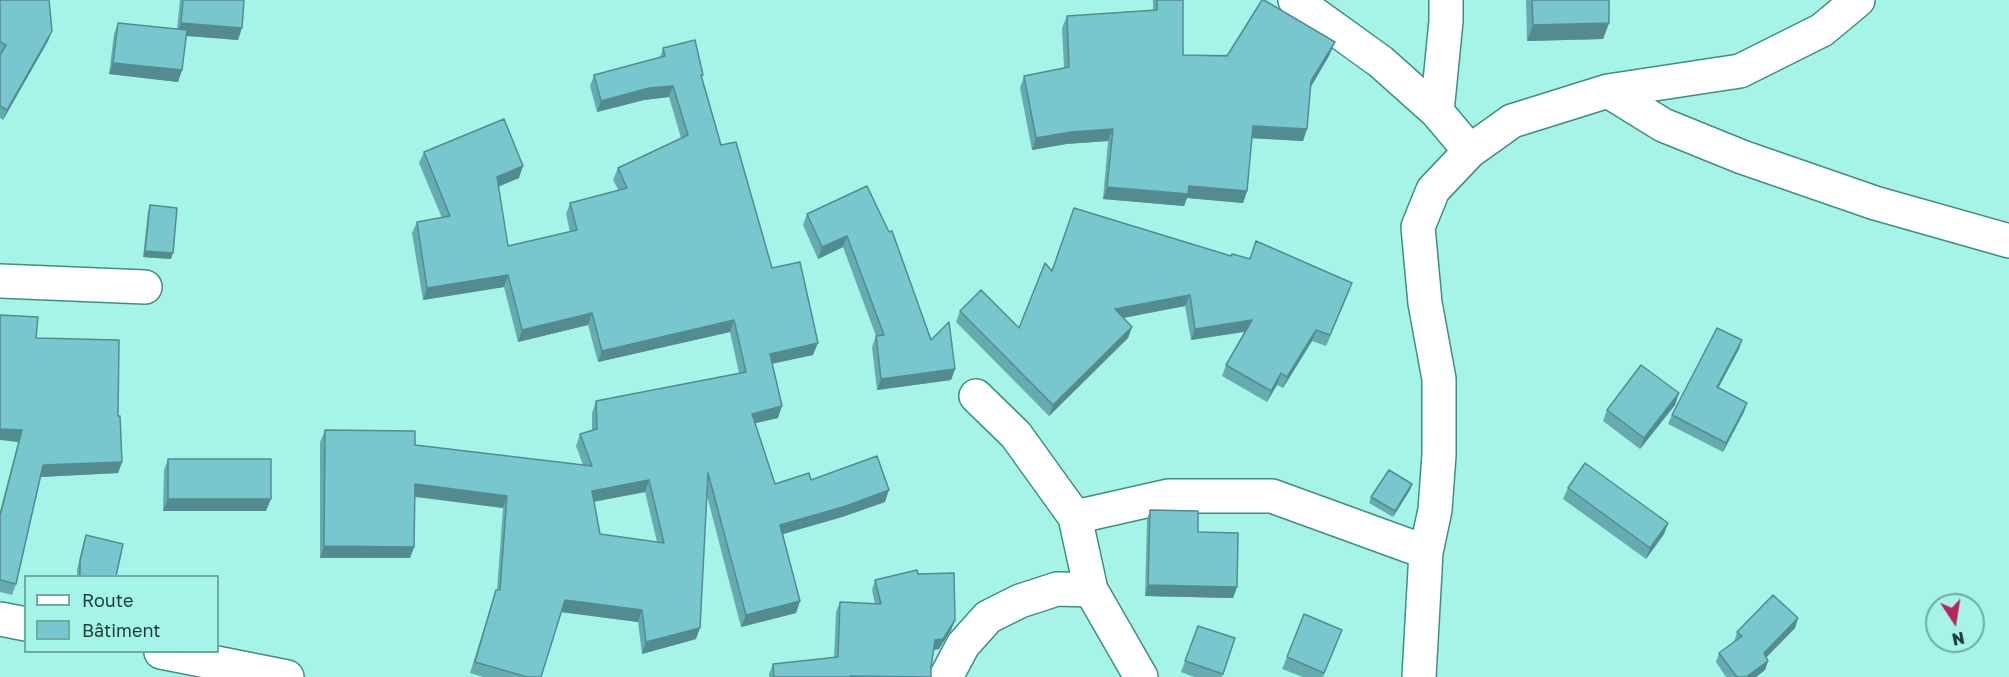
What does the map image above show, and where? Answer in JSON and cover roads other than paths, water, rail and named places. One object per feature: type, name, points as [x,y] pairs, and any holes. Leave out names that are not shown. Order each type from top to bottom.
[{"type":"street","points":[[1295,0],[1382,62],[1437,112],[1470,151]]},
{"type":"street","points":[[1437,112],[1446,0]]},
{"type":"street","points":[[1419,677],[1426,552],[1434,510],[1439,455],[1439,379],[1425,303],[1418,227],[1433,190],[1470,151],[1512,121],[1608,91],[1740,72],[1822,30],[1858,0]]},
{"type":"street","points":[[1608,91],[1663,125],[1742,157],[1875,203],[2009,242]]},
{"type":"street","points":[[0,281],[145,287]]},
{"type":"street","points":[[976,396],[1016,435],[1075,517],[1091,590],[1140,677]]},
{"type":"street","points":[[1075,517],[1168,496],[1272,496],[1426,552]]},
{"type":"street","points":[[946,677],[963,645],[988,617],[1020,602],[1057,589],[1091,590]]},
{"type":"street","points":[[0,619],[24,624]]},
{"type":"street","points":[[171,653],[287,677]]}]
